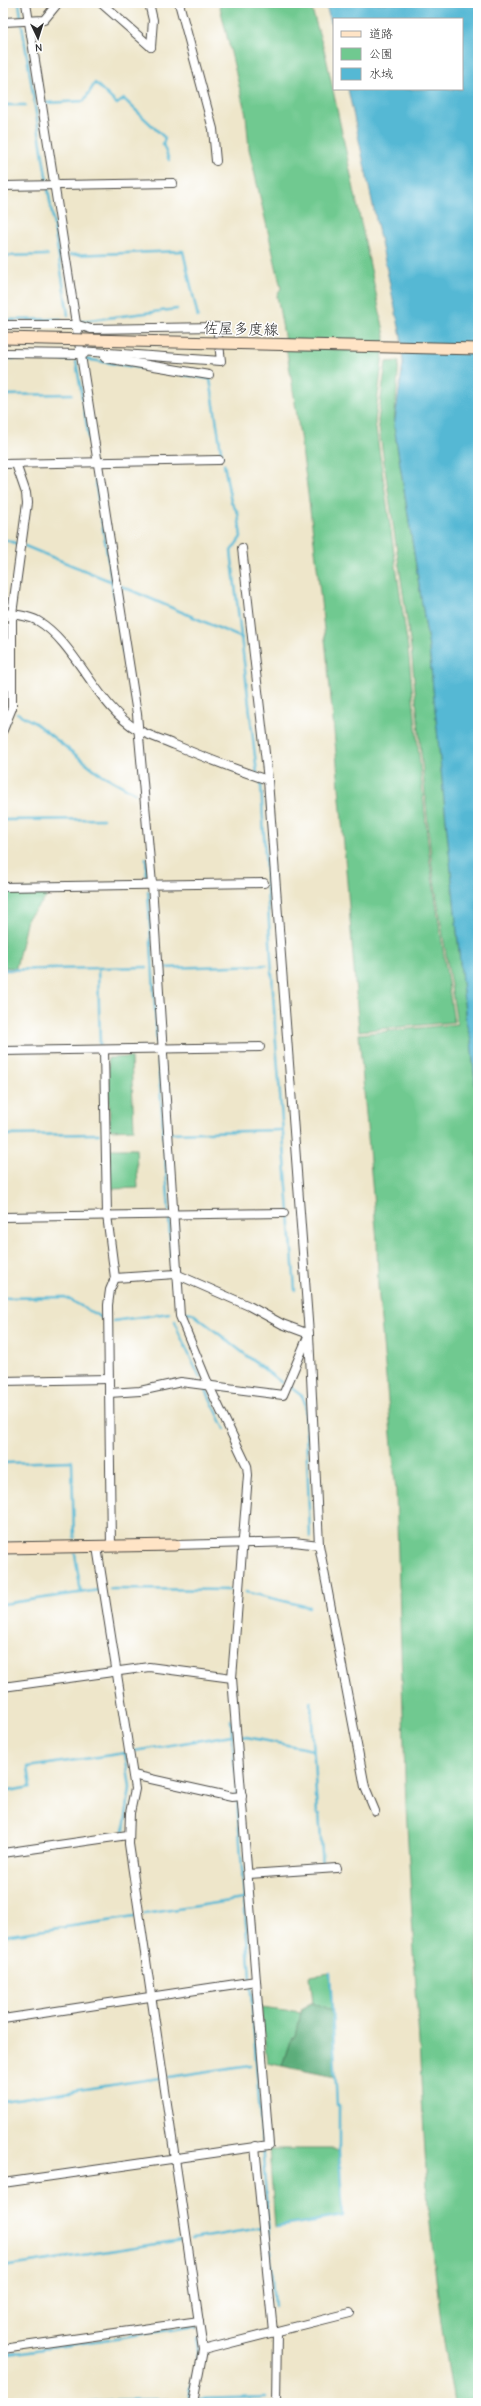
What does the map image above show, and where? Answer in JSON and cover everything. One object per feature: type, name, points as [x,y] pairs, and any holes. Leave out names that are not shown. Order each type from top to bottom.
[{"type":"main road","name":"佐屋多度線","points":[[3,338],[478,349]]},
{"type":"main road","points":[[3,1548],[175,1545]]},
{"type":"street","points":[[3,2183],[269,2145],[252,1981],[248,1874],[237,1797],[230,1678],[249,1489],[247,1466],[209,1386],[180,1316],[172,1214],[152,884],[139,730],[80,352],[78,325],[26,3]]},
{"type":"street","points":[[3,22],[28,22],[44,20],[58,3]]},
{"type":"street","points":[[101,3],[151,47],[153,20],[148,3]]},
{"type":"street","points":[[179,3],[213,129],[216,161]]},
{"type":"street","points":[[3,186],[173,183]]},
{"type":"street","points":[[3,325],[78,325],[91,330],[217,327],[221,361],[80,352],[3,353]]},
{"type":"street","points":[[80,352],[209,375]]},
{"type":"street","points":[[3,464],[219,460]]},
{"type":"street","points":[[3,730],[12,700],[12,614],[27,503],[26,493],[16,464]]},
{"type":"street","points":[[242,548],[268,780],[309,1334],[319,1545],[365,1787],[375,1811]]},
{"type":"street","points":[[3,613],[37,621],[46,627],[64,646],[100,693],[127,722],[139,730],[210,761],[268,780]]},
{"type":"street","points":[[3,887],[264,883]]},
{"type":"street","points":[[3,1051],[260,1047]]},
{"type":"street","points":[[104,1050],[107,1215],[115,1278],[110,1290],[108,1305],[111,1547]]},
{"type":"street","points":[[3,1217],[284,1213]]},
{"type":"street","points":[[115,1278],[176,1274],[249,1306],[282,1324],[309,1334]]},
{"type":"street","points":[[109,1393],[140,1391],[181,1382],[283,1395],[309,1334]]},
{"type":"street","points":[[3,1380],[108,1379]]},
{"type":"street","points":[[175,1545],[294,1542],[319,1545]]},
{"type":"street","points":[[97,1547],[135,1789],[130,1813],[128,1835],[203,2350],[193,2403]]},
{"type":"street","points":[[3,1687],[116,1670],[149,1667],[230,1678]]},
{"type":"street","points":[[133,1775],[237,1797]]},
{"type":"street","points":[[3,1853],[128,1835]]},
{"type":"street","points":[[248,1874],[336,1868]]},
{"type":"street","points":[[3,2019],[252,1981]]},
{"type":"street","points":[[261,2146],[275,2331],[276,2403]]},
{"type":"street","points":[[203,2350],[350,2313]]},
{"type":"street","points":[[3,2349],[199,2321]]},
{"type":"green space","points":[[219,3],[310,3],[326,57],[385,336],[375,422],[408,648],[430,863],[454,1022],[359,1031],[327,662],[306,478],[293,387],[277,296],[281,288],[249,149],[246,115]]},
{"type":"green space","points":[[399,361],[394,427],[429,648],[466,1022],[471,1040],[478,1113],[478,2403],[454,2403],[441,2323],[428,2206],[406,1807],[396,1492],[378,1286],[377,1241],[359,1034],[457,1024],[432,867],[411,648],[378,421],[386,362]]},
{"type":"green space","points":[[47,889],[46,898],[27,919],[16,968],[3,967],[3,891]]},
{"type":"green space","points":[[131,1057],[134,1129],[110,1130],[108,1058]]},
{"type":"green space","points":[[109,1149],[136,1149],[138,1188],[110,1189]]},
{"type":"green space","points":[[330,1973],[332,2011],[313,2002],[310,1976]]},
{"type":"green space","points":[[313,2002],[332,2011],[336,2077],[282,2066],[290,2041],[296,2036],[302,2008]]},
{"type":"green space","points":[[261,2008],[301,2013],[296,2036],[290,2041],[282,2066],[267,2063]]},
{"type":"green space","points":[[269,2149],[334,2149],[339,2152],[343,2216],[275,2227]]},
{"type":"water","points":[[325,3],[478,3],[478,1113],[471,1040],[466,1022],[429,648],[394,426],[403,364],[401,336],[348,90],[463,90],[463,18],[333,18],[333,29]]},
{"type":"waterway","points":[[19,3],[21,17]]},
{"type":"waterway","points":[[22,25],[47,182]]},
{"type":"waterway","points":[[46,103],[84,101],[95,83],[117,104],[124,99],[165,138],[163,144],[169,160]]},
{"type":"waterway","points":[[3,105],[25,105]]},
{"type":"waterway","points":[[48,189],[68,315]]},
{"type":"waterway","points":[[70,255],[183,251],[198,317]]},
{"type":"waterway","points":[[3,256],[48,255]]},
{"type":"waterway","points":[[82,321],[177,309]]},
{"type":"waterway","points":[[3,320],[61,319]]},
{"type":"waterway","points":[[3,358],[71,360]]},
{"type":"waterway","points":[[85,359],[210,379],[222,457]]},
{"type":"waterway","points":[[76,361],[92,458]]},
{"type":"waterway","points":[[3,395],[72,394]]},
{"type":"waterway","points":[[224,464],[231,502],[238,513],[241,537],[231,551],[257,773]]},
{"type":"waterway","points":[[93,468],[124,657]]},
{"type":"waterway","points":[[3,539],[18,544]]},
{"type":"waterway","points":[[25,546],[110,581]]},
{"type":"waterway","points":[[121,586],[242,638]]},
{"type":"waterway","points":[[17,713],[35,723],[99,773],[135,793]]},
{"type":"waterway","points":[[261,785],[276,1043],[295,1290]]},
{"type":"waterway","points":[[3,820],[103,819]]},
{"type":"waterway","points":[[146,858],[147,881]]},
{"type":"waterway","points":[[148,891],[157,1044]]},
{"type":"waterway","points":[[162,968],[267,965]]},
{"type":"waterway","points":[[3,970],[147,967]]},
{"type":"waterway","points":[[98,968],[100,1045]]},
{"type":"waterway","points":[[158,1058],[169,1211]]},
{"type":"waterway","points":[[169,1133],[282,1130]]},
{"type":"waterway","points":[[3,1135],[99,1134]]},
{"type":"waterway","points":[[169,1218],[171,1260]]},
{"type":"waterway","points":[[3,1298],[65,1297],[104,1319]]},
{"type":"waterway","points":[[184,1312],[192,1313],[282,1383]]},
{"type":"waterway","points":[[113,1321],[169,1313]]},
{"type":"waterway","points":[[175,1321],[178,1331],[200,1378]]},
{"type":"waterway","points":[[290,1387],[302,1396],[305,1403],[310,1537]]},
{"type":"waterway","points":[[206,1390],[225,1429]]},
{"type":"waterway","points":[[3,1463],[72,1461],[74,1538]]},
{"type":"waterway","points":[[75,1554],[81,1593]]},
{"type":"waterway","points":[[110,1589],[236,1590]]},
{"type":"waterway","points":[[3,1604],[99,1590]]},
{"type":"waterway","points":[[246,1592],[309,1607]]},
{"type":"waterway","points":[[311,1702],[317,1814],[319,1814],[323,1866]]},
{"type":"waterway","points":[[231,1720],[274,2306]]},
{"type":"waterway","points":[[134,1751],[232,1735]]},
{"type":"waterway","points":[[241,1736],[313,1750]]},
{"type":"waterway","points":[[3,1792],[31,1787],[28,1767],[125,1753],[130,1788],[124,1830]]},
{"type":"waterway","points":[[144,1914],[243,1899]]},
{"type":"waterway","points":[[3,1936],[135,1917]]},
{"type":"waterway","points":[[277,2227],[343,2216],[339,2152],[339,2105],[337,2105],[330,1973]]},
{"type":"waterway","points":[[169,2077],[250,2065]]},
{"type":"waterway","points":[[3,2101],[159,2078]]},
{"type":"waterway","points":[[192,2239],[261,2228]]},
{"type":"waterway","points":[[3,2267],[182,2240]]},
{"type":"waterway","points":[[3,2355],[196,2326],[196,2328]]},
{"type":"waterway","points":[[89,2403],[110,2400],[189,2399],[199,2350],[197,2339]]},
{"type":"waterway","points":[[197,2399],[266,2397]]}]
